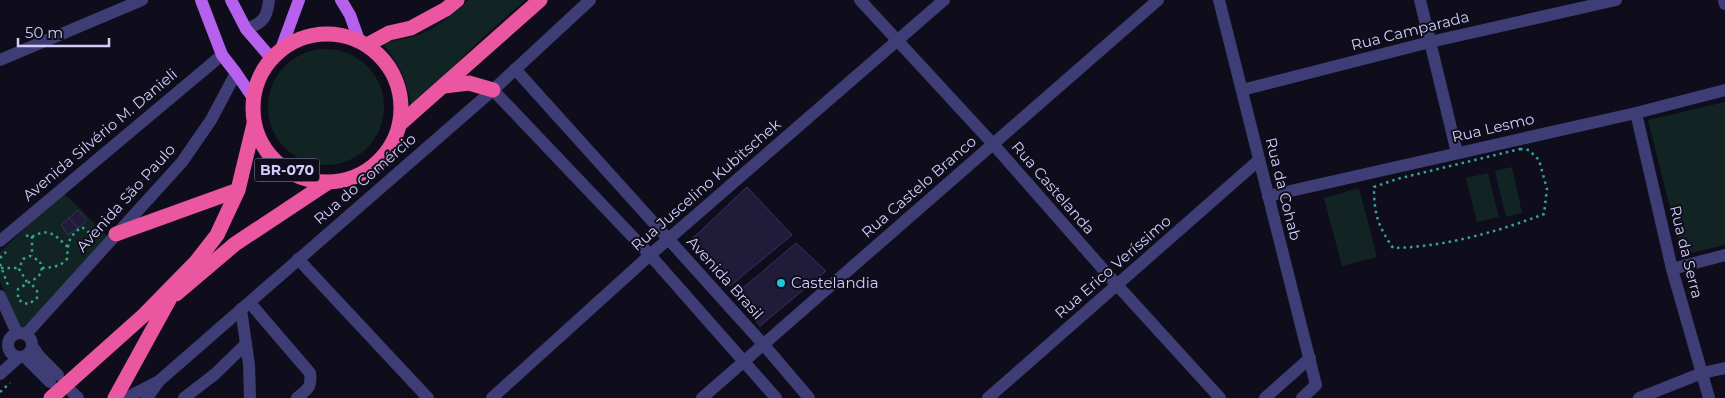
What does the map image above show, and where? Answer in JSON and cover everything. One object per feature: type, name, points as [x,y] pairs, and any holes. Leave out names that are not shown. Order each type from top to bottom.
[{"type":"highway","points":[[276,54],[300,39],[320,34],[342,35],[363,42],[411,28],[446,10],[457,0]]},
{"type":"highway","name":"BR-070","points":[[400,124],[540,0]]},
{"type":"highway","name":"BR-070","points":[[144,315],[169,300],[235,244],[327,183],[352,178],[374,166],[390,147],[400,124],[401,101],[395,78],[382,58],[363,42]]},
{"type":"highway","name":"BR-070","points":[[276,54],[259,77],[252,98],[254,124],[263,147],[280,166],[302,178],[327,183]]},
{"type":"highway","points":[[444,86],[470,83],[493,90]]},
{"type":"highway","name":"BR-070","points":[[51,398],[144,315],[196,262],[217,235],[238,190],[254,124]]},
{"type":"highway","points":[[116,234],[238,190]]},
{"type":"highway","points":[[114,398],[169,300]]},
{"type":"main road","points":[[202,0],[222,55],[236,72],[252,98]]},
{"type":"main road","points":[[231,0],[246,29],[276,54],[299,0]]},
{"type":"main road","points":[[341,0],[363,42]]},
{"type":"street","points":[[0,60],[142,0]]},
{"type":"street","points":[[246,29],[256,26],[265,18],[269,0]]},
{"type":"street","name":"Rua do Comércio","points":[[147,398],[159,381],[493,90],[590,0]]},
{"type":"street","name":"Rua Castelanda","points":[[860,0],[993,144],[1117,285],[1220,398]]},
{"type":"street","name":"Rua Juscelino Kubitschek","points":[[492,398],[650,255],[944,0]]},
{"type":"street","name":"Rua Castelo Branco","points":[[702,398],[1158,0]]},
{"type":"street","name":"Rua da Cohab","points":[[1219,0],[1316,385],[1302,398]]},
{"type":"street","points":[[1420,0],[1457,154]]},
{"type":"street","name":"Rua Camparada","points":[[1242,90],[1430,42],[1616,0]]},
{"type":"street","points":[[1724,0],[1725,4]]},
{"type":"street","name":"Avenida Silvério M. Danieli","points":[[0,240],[222,55]]},
{"type":"street","name":"Avenida Brasil","points":[[515,69],[763,344],[809,398]]},
{"type":"street","name":"Avenida São Paulo","points":[[21,333],[182,162],[211,120],[236,72]]},
{"type":"street","points":[[493,90],[650,255],[776,398]]},
{"type":"street","name":"Rua Lesmo","points":[[1268,196],[1636,113],[1725,90]]},
{"type":"street","name":"Rua da Serra","points":[[1636,113],[1672,269],[1709,398]]},
{"type":"street","name":"Rua Erico Veríssimo","points":[[988,398],[1259,160]]},
{"type":"street","points":[[1672,269],[1725,256]]},
{"type":"street","points":[[298,259],[428,398]]},
{"type":"street","points":[[6,296],[21,333],[30,337],[32,346],[54,379],[21,357],[4,352],[9,339],[21,333]]},
{"type":"street","points":[[245,306],[250,398]]},
{"type":"street","points":[[245,306],[310,372],[311,382],[307,390],[297,398]]},
{"type":"street","points":[[184,398],[215,374],[246,344]]},
{"type":"street","points":[[0,374],[21,357],[28,354],[32,346]]},
{"type":"street","points":[[1265,398],[1310,358]]},
{"type":"street","points":[[1639,398],[1702,373],[1725,368]]},
{"type":"street","name":"Rua do Comércio","points":[[126,398],[159,381]]},
{"type":"path","points":[[1520,149],[1530,150],[1539,160],[1547,189],[1544,214],[1514,225],[1464,238],[1415,248],[1393,248],[1381,231],[1374,206],[1374,187],[1449,165],[1520,149]]},
{"type":"path","points":[[42,268],[60,266],[67,258],[71,236],[82,227],[92,235],[94,240],[92,248]]},
{"type":"path","points":[[21,241],[28,235],[32,237],[42,233],[49,233],[60,239],[68,247]]},
{"type":"path","points":[[32,237],[32,256]]},
{"type":"path","points":[[0,258],[9,250]]},
{"type":"path","points":[[19,268],[28,282],[36,288],[35,301],[26,304],[20,302],[17,294],[18,288],[28,282],[41,274],[42,268],[40,261],[32,256]]},
{"type":"path","points":[[19,268],[23,259],[32,256]]},
{"type":"path","points":[[60,266],[62,272]]},
{"type":"path","points":[[17,294],[11,292],[0,267],[19,268]]},
{"type":"path","points":[[37,294],[42,295]]},
{"type":"path","points":[[6,296],[18,306]]},
{"type":"green space","points":[[468,0],[525,0],[477,43],[411,108],[408,89],[402,73],[393,57],[381,42],[420,35],[438,25]]},
{"type":"green space","points":[[326,49],[348,54],[367,66],[379,85],[384,107],[379,129],[367,148],[348,160],[326,165],[304,160],[285,148],[273,129],[268,107],[273,85],[285,66],[304,54]]},
{"type":"green space","points":[[1725,102],[1725,245],[1682,255],[1648,120]]},
{"type":"green space","points":[[1512,167],[1522,213],[1506,217],[1495,171]]},
{"type":"green space","points":[[1488,173],[1499,217],[1477,222],[1466,178]]},
{"type":"green space","points":[[1359,188],[1377,257],[1342,266],[1324,198]]},
{"type":"green space","points":[[63,192],[109,238],[22,329],[0,282],[0,252]]},
{"type":"building","points":[[747,187],[792,235],[730,286],[692,239]]},
{"type":"building","points":[[78,210],[87,220],[78,228],[69,218]]},
{"type":"building","points":[[69,218],[78,228],[68,235],[61,225]]},
{"type":"building","name":"Castelandia","points":[[796,243],[826,271],[760,326],[736,294]]},
{"type":"place","name":"Castelandia","points":[[781,283]]}]
